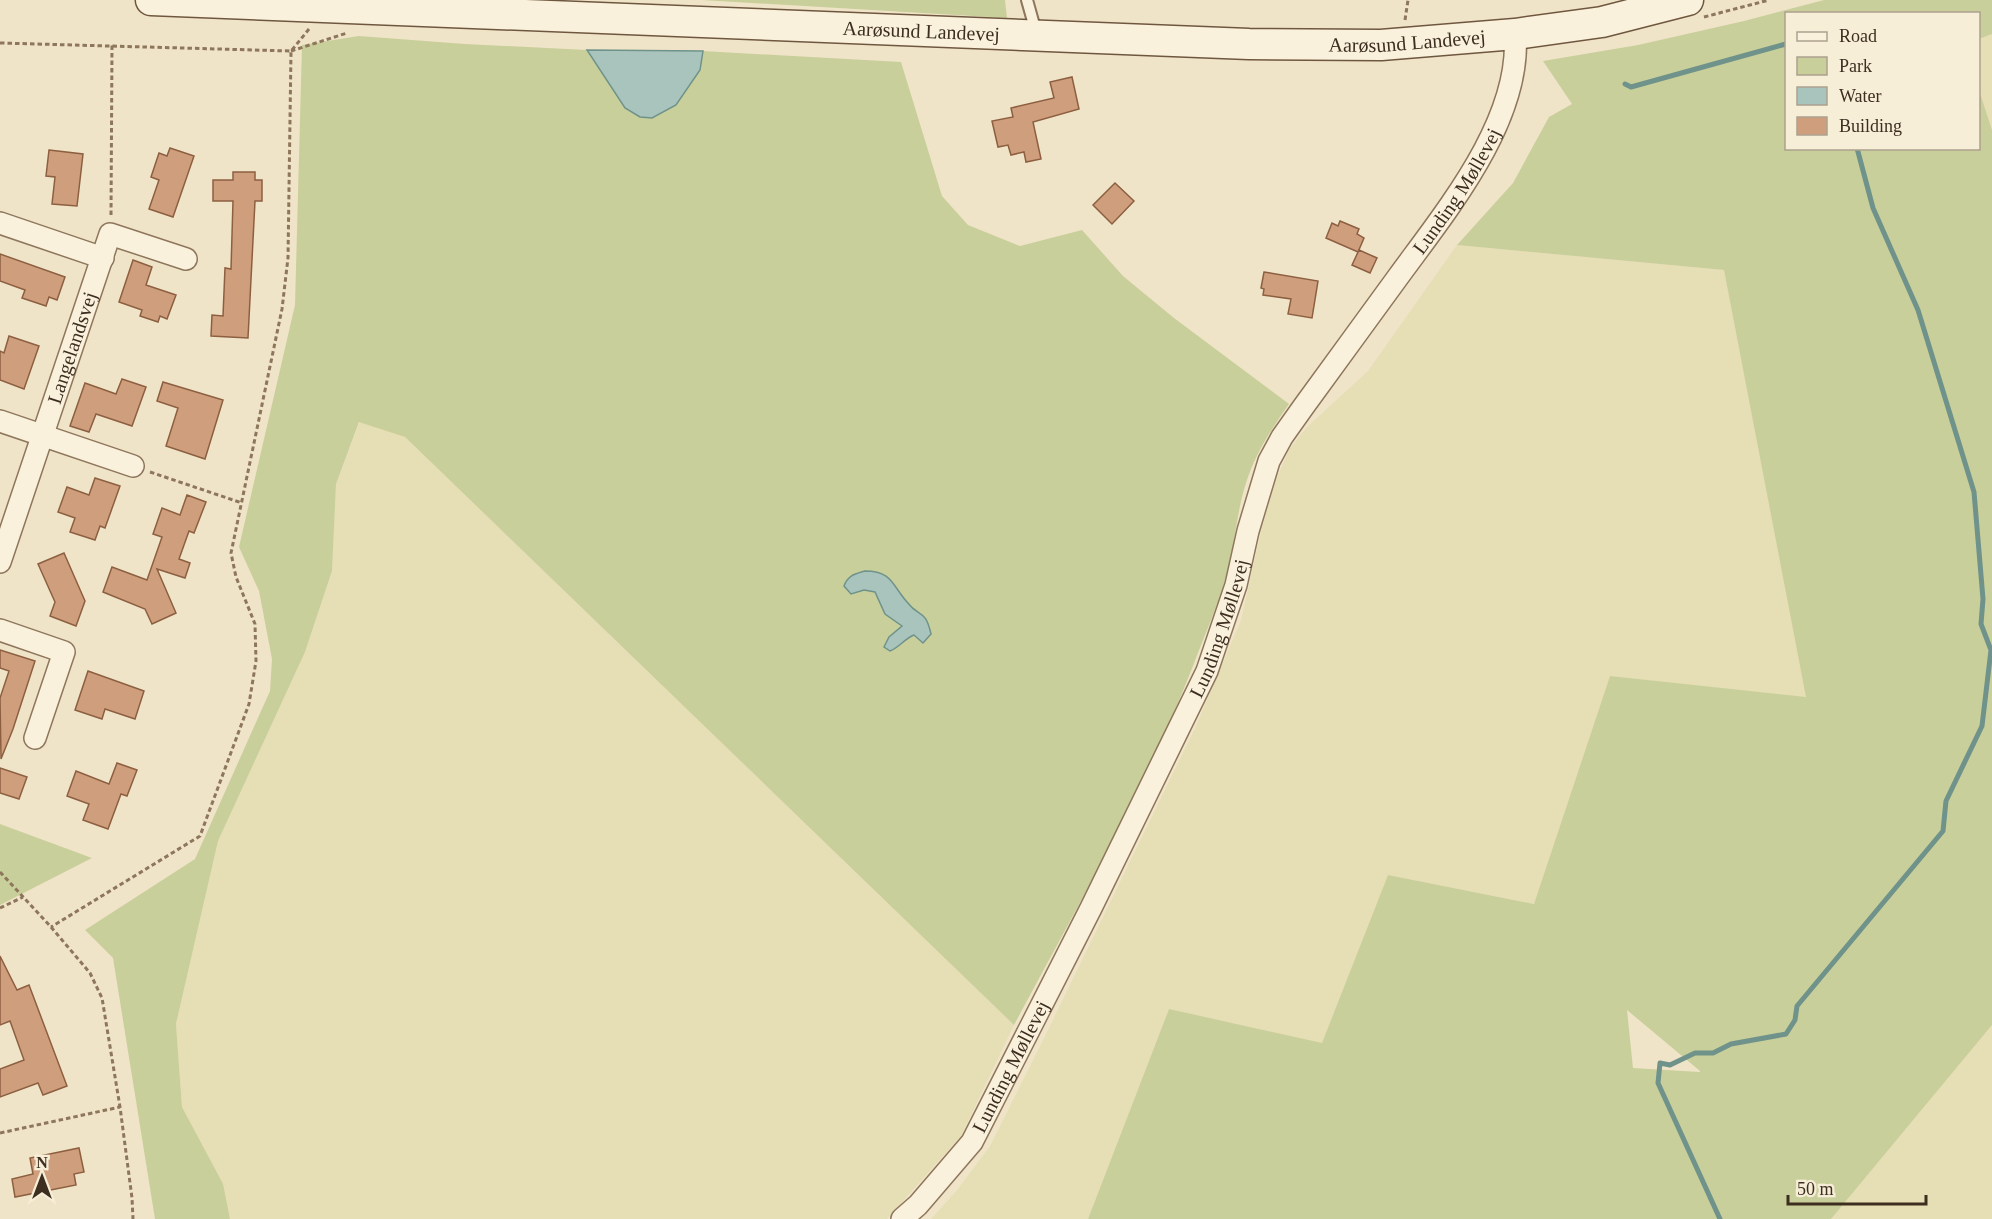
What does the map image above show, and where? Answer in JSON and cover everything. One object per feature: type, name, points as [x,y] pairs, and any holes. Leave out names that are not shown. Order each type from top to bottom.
[{"type":"street","name":"Aarøsund Landevej","points":[[151,0],[1249,44],[1381,45],[1515,34],[1602,22],[1688,0]]},
{"type":"street","name":"Lunding Møllevej","points":[[902,1219],[918,1205],[972,1142],[1091,908],[1201,682],[1236,585],[1248,531],[1269,460],[1304,406],[1437,224],[1488,143],[1509,89],[1516,53],[1515,34]]},
{"type":"street","points":[[0,223],[103,258]]},
{"type":"street","name":"Langelandsvej","points":[[0,562],[6,526],[43,435],[110,234]]},
{"type":"street","points":[[110,234],[186,260]]},
{"type":"street","points":[[0,421],[133,466]]},
{"type":"street","points":[[0,630],[64,652],[35,738]]},
{"type":"lane","points":[[1027,0],[1037,35]]},
{"type":"path","points":[[0,43],[291,51],[286,268],[282,309],[231,554],[236,577],[255,624],[255,661],[249,704],[200,836],[51,927]]},
{"type":"path","points":[[110,234],[112,45]]},
{"type":"path","points":[[133,466],[242,503]]},
{"type":"path","points":[[0,872],[90,973],[102,998],[120,1107],[133,1219]]},
{"type":"path","points":[[0,908],[23,897]]},
{"type":"path","points":[[0,1133],[120,1107]]},
{"type":"shaded area","points":[[1992,34],[1992,130],[1980,93],[1980,38]]},
{"type":"shaded area","points":[[1457,245],[1724,270],[1807,698],[1610,676],[1534,904],[1388,875],[1322,1044],[1169,1009],[1088,1219],[931,1219],[958,1189],[990,1146],[1196,726],[1241,620],[1261,532],[1276,480],[1289,450],[1306,428],[1368,371]]},
{"type":"shaded area","points":[[360,421],[405,437],[1014,1025],[961,1136],[887,1219],[230,1219],[222,1184],[182,1107],[176,1024],[218,841],[305,652],[332,571],[336,484]]},
{"type":"shaded area","points":[[1992,1025],[1992,1219],[1831,1219]]},
{"type":"green space","points":[[702,0],[1005,0],[1007,18]]},
{"type":"green space","points":[[1824,0],[1992,0],[1992,34],[1980,39],[1980,12],[1785,12],[1785,150],[1980,150],[1980,93],[1992,130],[1992,1025],[1831,1219],[1088,1219],[1169,1009],[1322,1043],[1388,875],[1534,904],[1610,676],[1806,697],[1724,270],[1457,245],[1513,183],[1549,117],[1572,104],[1543,61],[1638,45]],"holes":[[[1627,1010],[1700,1071],[1633,1068]]]},
{"type":"green space","points":[[359,36],[587,50],[640,117],[652,118],[676,105],[700,70],[703,51],[901,62],[942,196],[968,225],[1020,246],[1082,230],[1123,276],[1174,318],[1289,404],[1276,422],[1250,472],[1229,565],[1215,611],[1174,712],[1109,848],[1014,1025],[405,437],[359,422],[336,484],[332,571],[305,652],[218,841],[176,1024],[182,1107],[223,1184],[230,1219],[155,1219],[113,958],[85,930],[195,859],[270,691],[272,659],[259,591],[239,547],[295,305],[302,45]]},
{"type":"green space","points":[[0,824],[92,858],[0,905]]},
{"type":"water","points":[[587,50],[703,51],[700,70],[676,105],[652,118],[640,117],[625,108]]},
{"type":"water","points":[[865,571],[886,576],[912,607],[927,620],[931,634],[923,643],[914,635],[890,651],[884,647],[889,637],[902,626],[885,614],[875,592],[864,590],[851,594],[844,586],[850,577]]},
{"type":"building","points":[[1072,77],[1079,109],[1033,122],[1041,159],[1026,162],[1024,152],[1011,155],[1008,145],[998,147],[992,121],[1013,117],[1011,108],[1054,98],[1050,82]]},
{"type":"building","points":[[170,148],[194,156],[173,217],[149,209],[159,180],[151,177],[159,153],[167,156]]},
{"type":"building","points":[[49,150],[83,154],[77,206],[52,204],[55,177],[46,176]]},
{"type":"building","points":[[233,172],[255,172],[255,180],[262,180],[262,201],[255,201],[248,338],[211,336],[212,315],[223,316],[225,268],[231,269],[233,201],[213,201],[213,180],[233,180]]},
{"type":"building","points":[[1115,183],[1134,201],[1112,224],[1093,205]]},
{"type":"building","points":[[1340,221],[1359,229],[1357,234],[1364,238],[1358,252],[1326,238],[1332,223],[1338,226]]},
{"type":"building","points":[[1359,250],[1377,258],[1370,273],[1352,265]]},
{"type":"building","points":[[0,254],[65,277],[57,300],[49,297],[46,306],[22,298],[25,290],[0,281]]},
{"type":"building","points":[[133,260],[152,267],[146,285],[176,295],[167,319],[160,316],[158,322],[140,316],[142,310],[119,302]]},
{"type":"building","points":[[1264,272],[1318,281],[1312,318],[1288,314],[1291,299],[1263,295],[1264,289],[1261,288]]},
{"type":"building","points":[[9,336],[39,346],[24,389],[0,380],[0,351],[4,353]]},
{"type":"building","points":[[122,379],[146,387],[132,426],[96,414],[89,432],[70,426],[85,383],[116,394]]},
{"type":"building","points":[[163,382],[223,400],[205,459],[166,446],[178,408],[157,401]]},
{"type":"building","points":[[95,478],[120,486],[105,528],[100,526],[95,540],[70,532],[75,518],[58,512],[67,487],[89,495]]},
{"type":"building","points":[[187,495],[206,502],[194,533],[189,531],[179,559],[190,563],[185,578],[157,569],[176,613],[152,624],[145,609],[103,592],[112,567],[147,580],[162,537],[153,534],[162,508],[180,515]]},
{"type":"building","points":[[64,553],[85,601],[76,626],[50,616],[55,602],[38,564]]},
{"type":"building","points":[[0,650],[35,661],[1,759],[0,698],[9,671],[0,668]]},
{"type":"building","points":[[88,671],[144,691],[135,719],[105,709],[102,719],[75,710]]},
{"type":"building","points":[[117,763],[137,770],[127,796],[121,794],[108,829],[83,820],[89,804],[67,796],[76,771],[109,784]]},
{"type":"building","points":[[0,768],[27,777],[19,799],[0,793]]},
{"type":"building","points":[[0,956],[17,990],[29,985],[67,1086],[43,1095],[38,1083],[0,1097],[0,1069],[24,1060],[10,1021],[0,1025]]},
{"type":"building","points":[[79,1148],[84,1172],[74,1174],[76,1185],[15,1197],[12,1179],[33,1174],[30,1158]]},
{"type":"waterway","points":[[1625,84],[1631,87],[1785,44]]},
{"type":"waterway","points":[[1720,1219],[1658,1083],[1660,1063],[1670,1065],[1695,1053],[1713,1053],[1731,1044],[1786,1034],[1795,1020],[1797,1006],[1943,831],[1946,801],[1982,726],[1991,650],[1981,624],[1983,599],[1974,492],[1918,310],[1873,208],[1858,150]]}]
